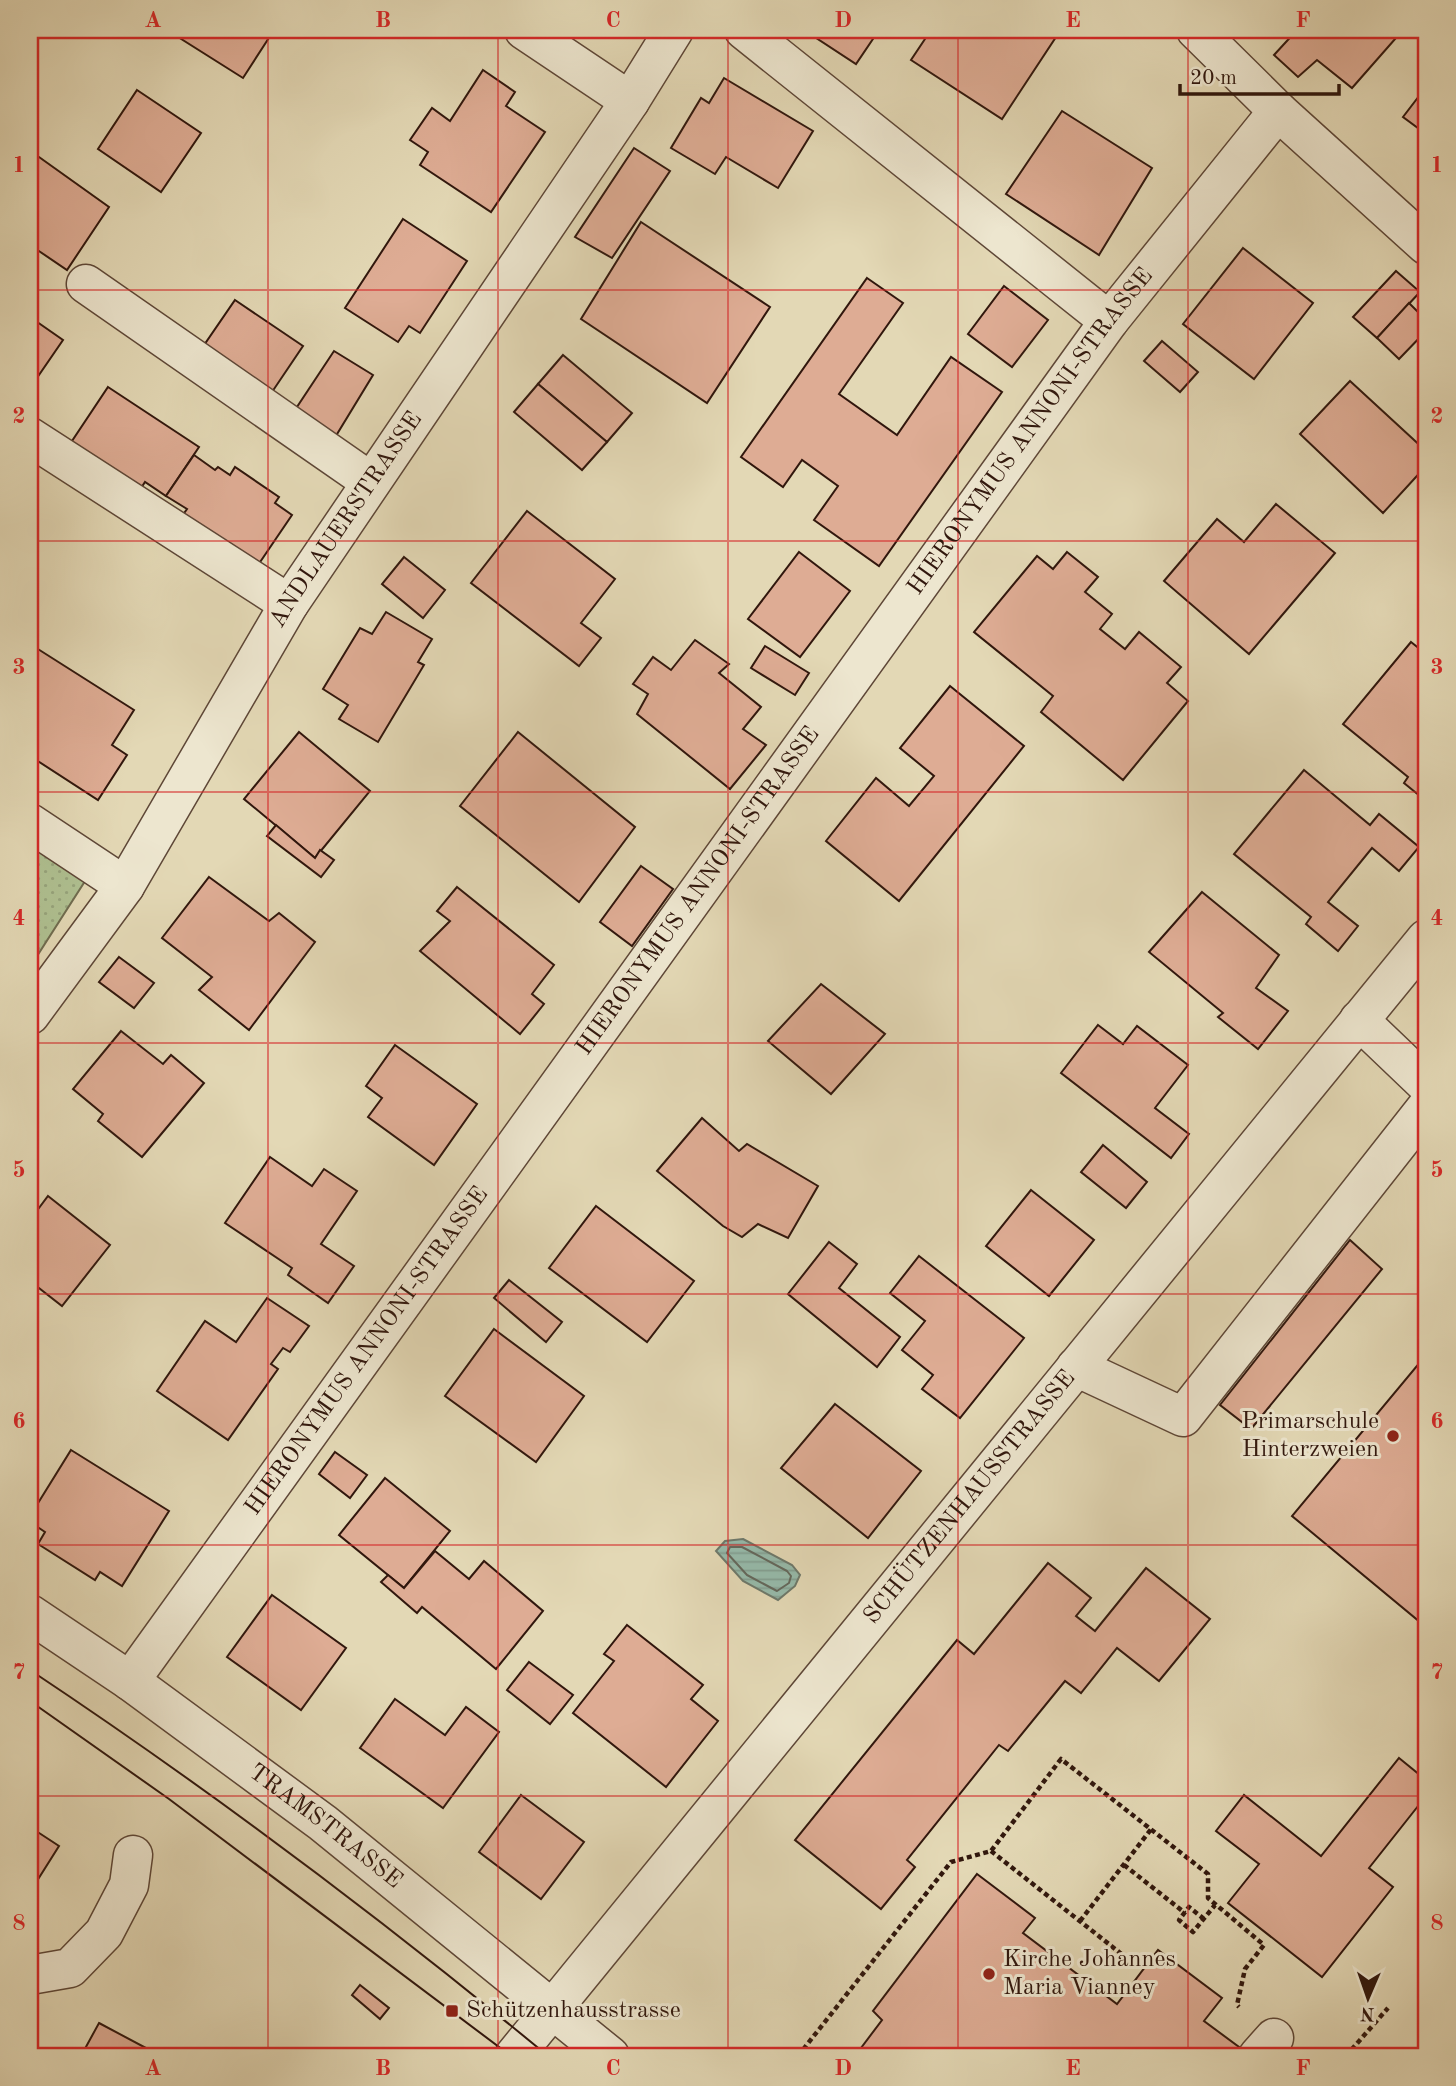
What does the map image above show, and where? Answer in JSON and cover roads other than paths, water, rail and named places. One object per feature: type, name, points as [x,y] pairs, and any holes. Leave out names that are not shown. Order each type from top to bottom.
[{"type":"street","points":[[524,30],[630,101]]},
{"type":"street","name":"ANDLAUERSTRASSE","points":[[30,1015],[125,886],[289,604],[630,101],[674,30]]},
{"type":"street","points":[[744,30],[1109,321]]},
{"type":"street","points":[[1196,30],[1278,111],[1426,245]]},
{"type":"street","name":"HIERONYMUS ANNONI-STRASSE","points":[[130,1681],[1109,321],[1278,111]]},
{"type":"street","points":[[86,284],[372,482]]},
{"type":"street","points":[[30,437],[289,604]]},
{"type":"street","points":[[30,823],[125,886]]},
{"type":"street","name":"SCHÜTZENHAUSSTRASSE","points":[[514,2056],[1426,939]]},
{"type":"street","points":[[1359,1020],[1426,1084]]},
{"type":"street","points":[[1076,1367],[1184,1417],[1426,1108]]},
{"type":"street","name":"TRAMSTRASSE","points":[[30,1614],[130,1681],[323,1823],[610,2056]]},
{"type":"street","points":[[30,1975],[70,1968],[104,1933],[129,1885],[133,1855]]},
{"type":"water","points":[[743,1539],[792,1565],[800,1575],[795,1586],[778,1600],[743,1581],[716,1551],[725,1541]]},
{"type":"tram line","points":[[30,1670],[163,1761],[294,1856],[548,2056]]},
{"type":"tram line","points":[[30,1701],[169,1799],[511,2056]]},
{"type":"place","name":"Primarschule Hinterzweien","points":[[1393,1436]]},
{"type":"place","name":"Kirche Johannes Maria Vianney","points":[[989,1974]]},
{"type":"place","name":"Schützenhausstrasse","points":[[452,2011]]}]
